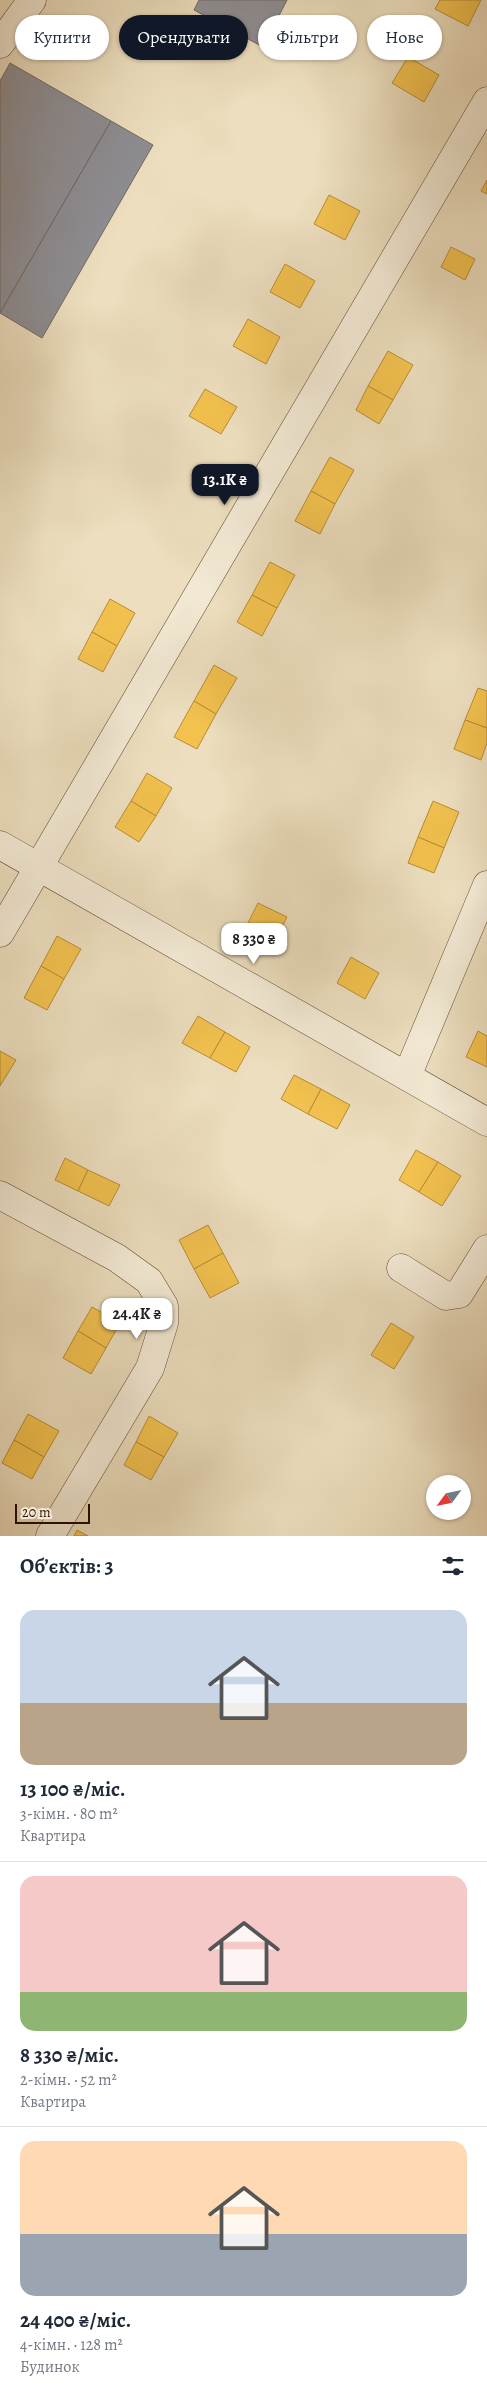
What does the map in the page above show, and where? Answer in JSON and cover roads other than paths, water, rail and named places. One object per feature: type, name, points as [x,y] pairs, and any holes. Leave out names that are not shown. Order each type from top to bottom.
[{"type":"street","points":[[0,44],[32,0]]},
{"type":"street","points":[[0,933],[487,101]]},
{"type":"street","points":[[0,845],[487,1122]]},
{"type":"street","points":[[407,1076],[487,885]]},
{"type":"street","points":[[0,1195],[116,1258],[149,1281],[164,1306],[164,1323],[150,1368],[50,1536]]},
{"type":"street","points":[[401,1268],[446,1296],[459,1294],[487,1249]]}]
